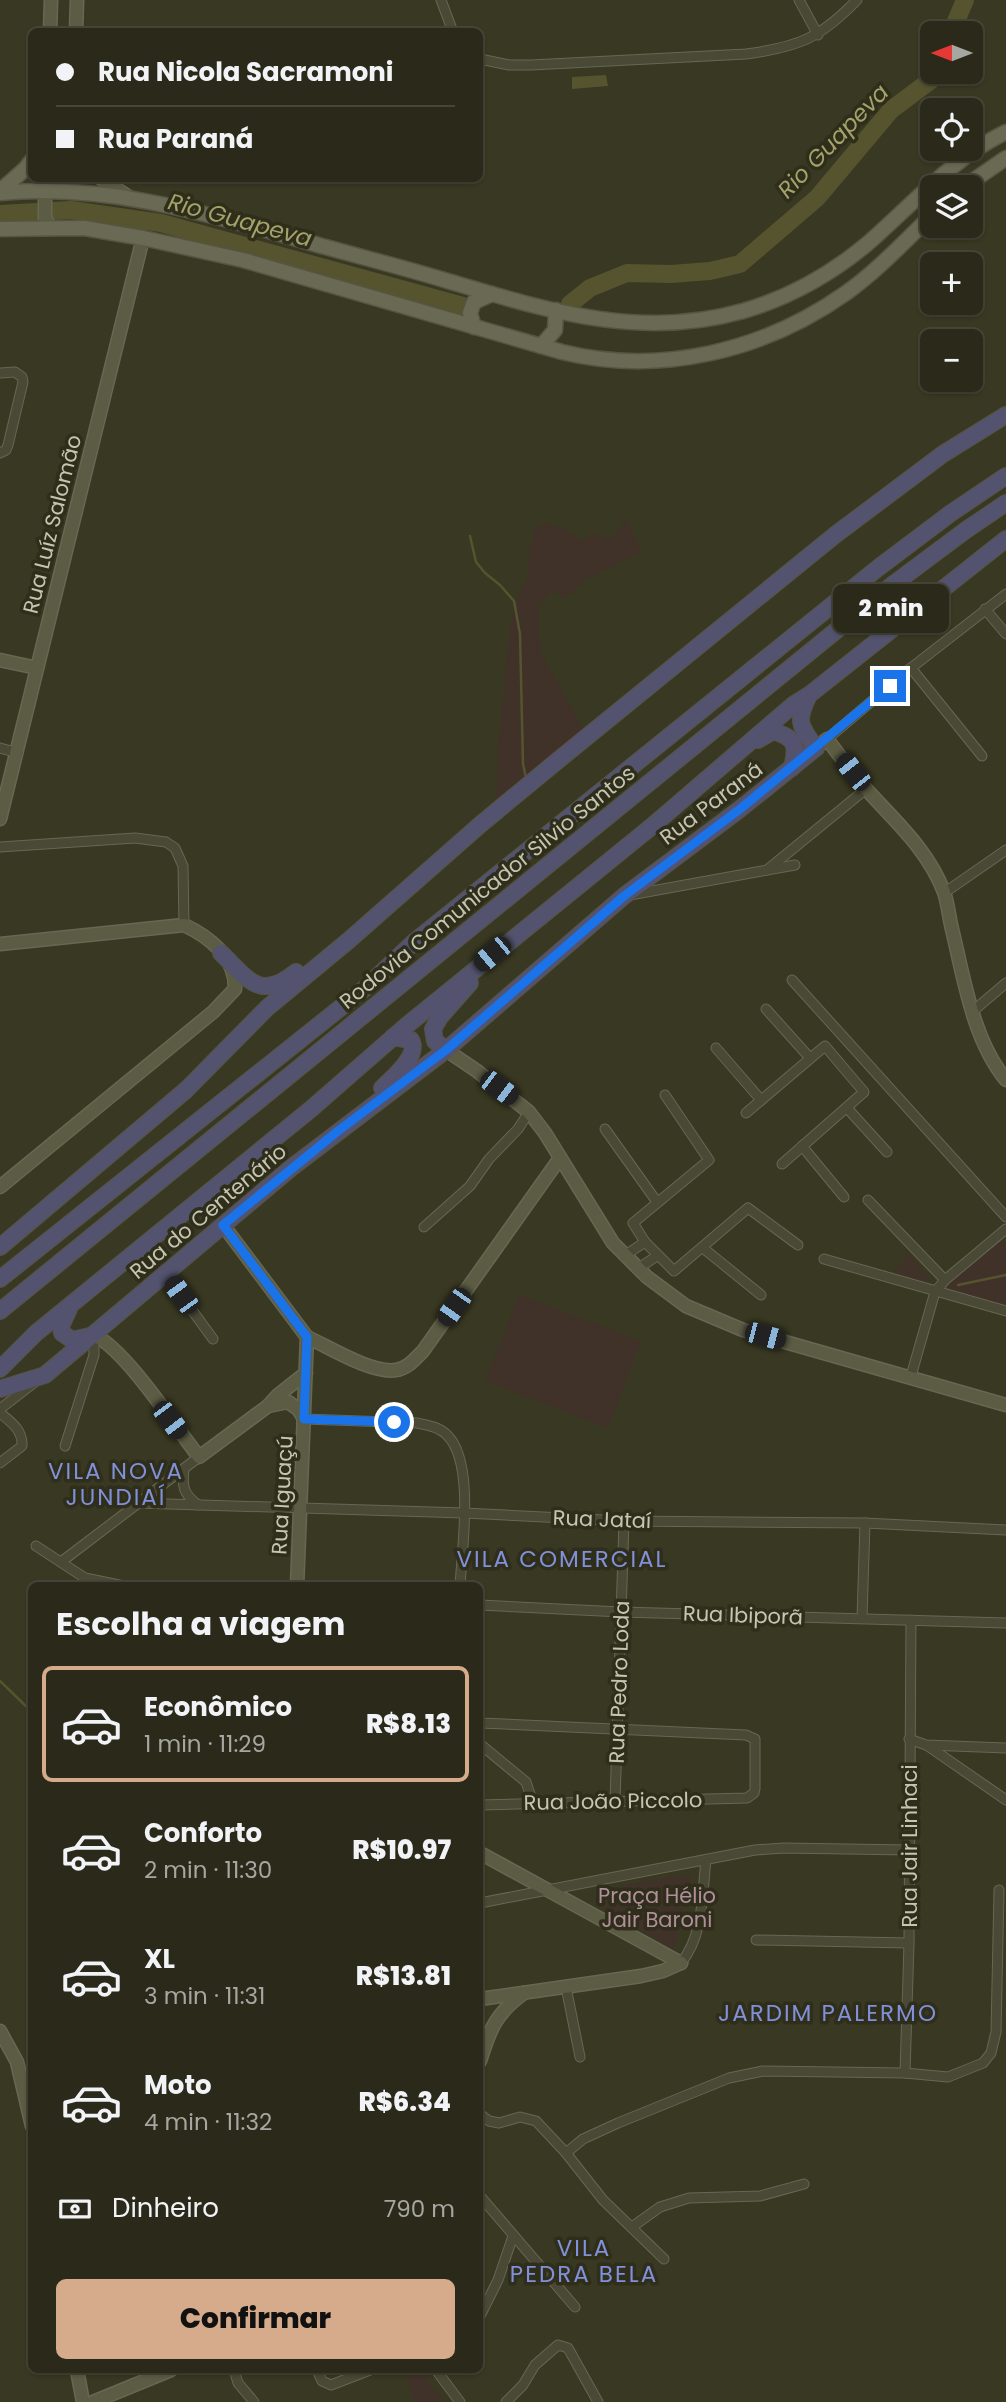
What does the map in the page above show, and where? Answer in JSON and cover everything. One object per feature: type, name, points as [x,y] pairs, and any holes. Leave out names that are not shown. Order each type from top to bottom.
[{"type":"highway","points":[[0,1247],[186,1090],[267,1008],[502,806],[835,535],[943,454],[1006,415]]},
{"type":"highway","name":"Rodovia Comunicador Silvio Santos","points":[[0,1279],[364,989],[414,942],[859,583],[951,513],[1006,476]]},
{"type":"highway","name":"Rodovia Comunicador Silvio Santos","points":[[0,1311],[891,586],[1006,503]]},
{"type":"highway","points":[[0,1369],[7,1365],[36,1333],[311,1110],[393,1037],[651,827],[793,705],[1006,539]]},
{"type":"highway","points":[[802,729],[800,716],[809,695]]},
{"type":"highway","points":[[735,754],[787,723],[802,729],[822,743]]},
{"type":"highway","points":[[773,731],[794,743],[796,751],[792,768]]},
{"type":"highway","name":"Rua Paraná","points":[[446,1050],[624,896],[822,743]]},
{"type":"highway","points":[[221,953],[245,978],[272,988],[284,983],[327,946],[348,941]]},
{"type":"highway","points":[[446,1050],[432,1036],[440,1017],[467,985],[498,958],[511,941]]},
{"type":"highway","points":[[338,1131],[395,1076],[414,1050],[411,1040],[393,1037]]},
{"type":"highway","name":"Rua do Centenário","points":[[45,1375],[338,1131],[446,1050]]},
{"type":"highway","points":[[70,1307],[61,1326],[62,1333],[72,1340],[94,1335]]},
{"type":"highway","points":[[0,1389],[45,1375]]},
{"type":"main road","points":[[983,146],[1006,132]]},
{"type":"main road","points":[[982,175],[1006,159],[1006,143]]},
{"type":"main road","points":[[0,192],[70,191],[129,197],[250,225],[492,295],[602,321],[665,324],[721,316],[768,302],[798,289],[846,260],[961,161]]},
{"type":"main road","points":[[952,175],[967,161]]},
{"type":"main road","points":[[0,192],[28,165]]},
{"type":"main road","points":[[0,229],[48,223],[143,238],[243,260],[541,346],[599,359],[632,361],[698,356],[754,342],[812,315],[847,292],[920,225]]},
{"type":"main road","points":[[474,327],[470,313],[474,302],[492,295]]},
{"type":"main road","points":[[541,346],[555,330],[556,310]]},
{"type":"street","points":[[50,28],[51,0]]},
{"type":"street","points":[[76,28],[77,0]]},
{"type":"street","points":[[441,0],[452,28]]},
{"type":"street","points":[[799,0],[818,35]]},
{"type":"street","points":[[483,60],[509,65],[531,65],[746,54],[788,47],[818,35],[858,0]]},
{"type":"street","points":[[106,182],[129,197]]},
{"type":"street","points":[[45,191],[48,223]]},
{"type":"street","name":"Rua Luíz Salomão","points":[[0,819],[143,238]]},
{"type":"street","points":[[0,373],[15,372],[22,377],[23,382],[8,445],[6,450],[0,453]]},
{"type":"street","name":"Rua Paraná","points":[[822,743],[911,668],[1006,594]]},
{"type":"street","points":[[985,609],[1006,634]]},
{"type":"street","points":[[0,660],[37,668]]},
{"type":"street","points":[[911,668],[982,756]]},
{"type":"street","points":[[822,743],[910,835],[930,863],[944,893],[968,993],[986,1050],[1006,1080]]},
{"type":"street","points":[[0,748],[18,753]]},
{"type":"street","points":[[767,870],[866,789]]},
{"type":"street","points":[[0,846],[135,838],[166,842],[175,848],[183,866],[184,925]]},
{"type":"street","points":[[944,893],[1006,850]]},
{"type":"street","points":[[624,896],[795,865]]},
{"type":"street","points":[[0,944],[184,925],[209,939],[232,968],[235,978],[235,989],[228,998],[69,1133],[0,1187]]},
{"type":"street","points":[[792,980],[1006,1217]]},
{"type":"street","points":[[973,1011],[1006,983]]},
{"type":"street","points":[[968,993],[980,996],[993,994]]},
{"type":"street","points":[[766,1009],[810,1058]]},
{"type":"street","points":[[746,1113],[825,1046],[864,1092],[782,1164]]},
{"type":"street","points":[[838,1059],[853,1047]]},
{"type":"street","points":[[716,1048],[761,1100]]},
{"type":"street","points":[[446,1050],[528,1112],[624,1256],[676,1299],[709,1317],[743,1330],[1006,1405]]},
{"type":"street","points":[[851,1074],[866,1061]]},
{"type":"street","points":[[665,1095],[709,1160],[633,1223],[657,1256],[674,1270],[748,1208],[797,1245]]},
{"type":"street","points":[[847,1108],[887,1152]]},
{"type":"street","points":[[424,1227],[470,1186],[489,1159],[518,1129],[528,1112]]},
{"type":"street","points":[[605,1129],[657,1202]]},
{"type":"street","points":[[802,1146],[844,1197]]},
{"type":"street","points":[[223,1225],[307,1337],[379,1369],[397,1370],[410,1364],[423,1351],[560,1158]]},
{"type":"street","points":[[868,1200],[944,1280]]},
{"type":"street","points":[[911,1376],[935,1292],[944,1280],[1004,1234]]},
{"type":"street","points":[[624,1256],[645,1242]]},
{"type":"street","points":[[703,1248],[761,1295]]},
{"type":"street","points":[[637,1269],[657,1256]]},
{"type":"street","points":[[824,1259],[1006,1311]]},
{"type":"street","points":[[165,1273],[213,1339]]},
{"type":"street","points":[[65,1446],[94,1355],[94,1335]]},
{"type":"street","points":[[94,1335],[111,1346],[128,1365],[199,1457]]},
{"type":"street","name":"Rua Iguaçú","points":[[297,1582],[307,1337]]},
{"type":"street","points":[[61,1562],[268,1406],[306,1373]]},
{"type":"street","name":"Rua do Centenário","points":[[0,1411],[45,1375]]},
{"type":"street","points":[[268,1406],[288,1402],[298,1409],[304,1419],[417,1423],[447,1434],[463,1463],[464,1513],[460,1582]]},
{"type":"street","points":[[0,1411],[22,1438],[22,1446],[0,1463]]},
{"type":"street","points":[[184,1469],[182,1485],[185,1494],[198,1505]]},
{"type":"street","name":"Rua Jataí","points":[[137,1503],[624,1521],[865,1523],[1006,1530]]},
{"type":"street","name":"Rua Pedro Loda","points":[[615,1802],[624,1521]]},
{"type":"street","points":[[862,1618],[865,1523]]},
{"type":"street","points":[[36,1546],[85,1577],[107,1582]]},
{"type":"street","name":"Rua Ibiporã","points":[[483,1605],[621,1612],[1006,1623]]},
{"type":"street","name":"Rua Jair Linhaci","points":[[905,2073],[909,1943],[911,1620]]},
{"type":"street","points":[[483,1723],[617,1730]]},
{"type":"street","name":"Rua João Piccolo","points":[[483,1805],[747,1798],[754,1793],[755,1739],[746,1735],[617,1730]]},
{"type":"street","points":[[909,1739],[926,1745],[1006,1800]]},
{"type":"street","points":[[926,1745],[1006,1748]]},
{"type":"street","points":[[483,1746],[526,1782],[533,1803]]},
{"type":"street","points":[[483,1902],[755,1850],[909,1850]]},
{"type":"street","points":[[483,1855],[681,1963]]},
{"type":"street","points":[[483,1999],[640,1976],[663,1971],[681,1963],[695,1941],[706,1860]]},
{"type":"street","points":[[566,2152],[583,2139],[618,2123],[744,2074],[762,2071],[905,2073],[948,2077],[983,2063],[991,2053],[996,2032],[1001,1965],[999,1891]]},
{"type":"street","points":[[756,1940],[909,1943]]},
{"type":"street","points":[[566,1987],[580,2057]]},
{"type":"street","points":[[483,2052],[492,2025],[512,2002],[524,1993]]},
{"type":"street","points":[[483,2006],[488,2009],[492,2025]]},
{"type":"street","points":[[1,2036],[17,2062],[28,2109]]},
{"type":"street","points":[[483,2116],[499,2123],[520,2118],[536,2121],[566,2152],[603,2200],[664,2259]]},
{"type":"street","points":[[632,2227],[660,2207],[689,2198],[717,2195],[760,2196],[804,2184]]},
{"type":"street","points":[[483,2200],[575,2307]]},
{"type":"street","points":[[483,2310],[498,2280],[513,2236]]},
{"type":"street","points":[[506,2402],[523,2385],[535,2365],[558,2345],[568,2348],[598,2402]]},
{"type":"street","points":[[78,2373],[83,2402]]},
{"type":"street","points":[[93,2402],[164,2373]]},
{"type":"street","points":[[235,2373],[238,2383],[254,2402]]},
{"type":"street","points":[[318,2373],[326,2385],[362,2373]]},
{"type":"street","points":[[438,2373],[460,2402]]},
{"type":"green space","points":[[626,519],[642,551],[585,580],[565,599],[557,592],[549,593],[539,607],[538,625],[542,655],[583,728],[496,806],[498,744],[511,620],[527,579],[529,552],[536,528],[544,523],[561,528],[584,541],[591,533],[613,538]]},
{"type":"green space","points":[[999,1240],[1006,1243],[1006,1307],[942,1291]]},
{"type":"green space","points":[[909,1253],[931,1282],[929,1284],[892,1275]]},
{"type":"green space","points":[[519,1294],[641,1341],[608,1428],[485,1381]]},
{"type":"green space","name":"Praça Hélio Jair Baroni","points":[[693,1874],[674,1950],[599,1905],[594,1896],[624,1885]]},
{"type":"green space","points":[[405,2373],[422,2373],[444,2402],[414,2402]]},
{"type":"shaded area","points":[[606,75],[608,86],[572,89],[572,77]]},
{"type":"waterway","name":"Rio Guapeva","points":[[956,21],[965,0]]},
{"type":"waterway","name":"Rio Guapeva","points":[[570,304],[590,288],[627,273],[710,271],[740,264],[817,198],[891,110],[926,84]]},
{"type":"waterway","name":"Rio Guapeva","points":[[0,214],[71,210],[161,223],[463,306]]},
{"type":"waterway","points":[[438,300],[439,310]]},
{"type":"waterway","points":[[470,536],[476,562],[514,601],[520,634],[523,764],[526,778]]},
{"type":"waterway","points":[[958,1285],[1006,1275]]},
{"type":"waterway","points":[[0,1681],[28,1708]]},
{"type":"district","name":"VILA NOVA JUNDIAÍ","points":[[116,1484]]},
{"type":"district","name":"VILA COMERCIAL","points":[[562,1559]]},
{"type":"district","name":"JARDIM PALERMO","points":[[828,2013]]},
{"type":"district","name":"VILA PEDRA BELA","points":[[584,2261]]},
{"type":"route","points":[[394,1422],[304,1419],[307,1337],[223,1225],[338,1131],[446,1050],[624,896],[792,768],[890,686]]}]
